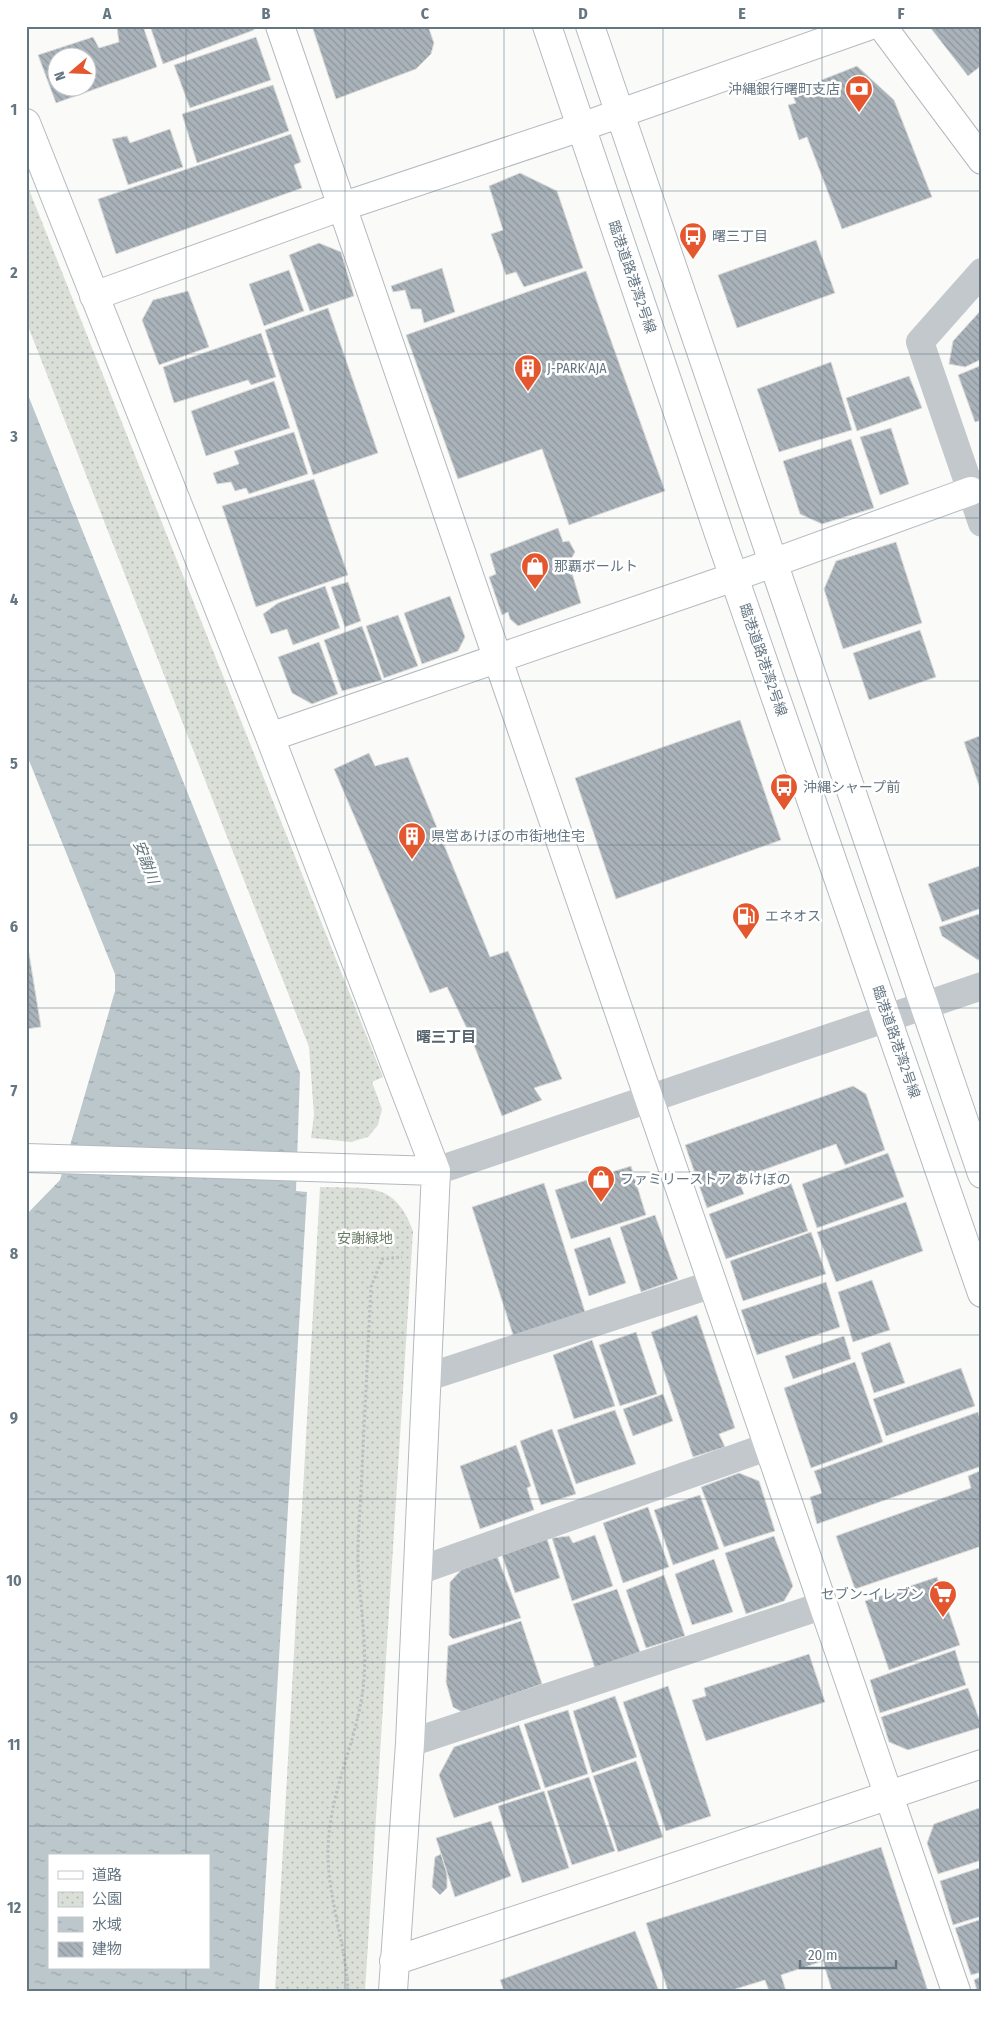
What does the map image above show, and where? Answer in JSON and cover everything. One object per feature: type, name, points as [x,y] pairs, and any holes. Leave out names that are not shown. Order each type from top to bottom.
[{"type":"street","points":[[280,26],[956,1991]]},
{"type":"street","name":"臨港道路港湾2号線","points":[[547,26],[734,577],[982,1293]]},
{"type":"street","points":[[590,26],[982,1174]]},
{"type":"street","points":[[94,296],[342,206],[582,127],[868,26]]},
{"type":"street","points":[[882,26],[982,160]]},
{"type":"street","points":[[26,124],[270,737],[436,1171],[410,1743],[393,1991]]},
{"type":"street","points":[[982,272],[920,342],[982,523]]},
{"type":"street","points":[[270,737],[734,577],[970,491]]},
{"type":"street","points":[[36,1158],[436,1171],[982,986]]},
{"type":"street","points":[[428,1377],[713,1284]]},
{"type":"street","points":[[418,1571],[769,1446]]},
{"type":"street","points":[[410,1743],[824,1605]]},
{"type":"street","points":[[394,1961],[982,1764]]},
{"type":"path","points":[[348,1991],[347,1968],[330,1890],[328,1853],[330,1818],[337,1786],[359,1719],[364,1681],[366,1643],[358,1558],[371,1287],[382,1259],[402,1258],[402,1248]]},
{"type":"green space","points":[[26,182],[383,1077],[372,1082],[382,1109],[378,1125],[368,1137],[351,1142],[311,1138],[314,1115],[309,1047],[26,321]]},
{"type":"green space","name":"安謝緑地","points":[[320,1187],[365,1188],[388,1195],[406,1215],[413,1231],[365,1991],[275,1991]]},
{"type":"water","name":"安謝川","points":[[26,390],[300,1073],[296,1191],[307,1192],[259,1991],[26,1991],[26,1215],[60,1180],[115,991],[115,974],[26,753]]},
{"type":"building","points":[[122,26],[143,26],[157,67],[98,88],[98,48],[59,48],[93,37],[99,48],[119,42],[117,28]]},
{"type":"building","points":[[150,26],[253,26],[254,30],[163,64]]},
{"type":"building","points":[[312,26],[428,26],[434,43],[431,54],[416,69],[336,99]]},
{"type":"building","points":[[929,26],[982,26],[982,65],[968,76]]},
{"type":"building","points":[[256,37],[271,80],[190,108],[174,65]]},
{"type":"building","points":[[48,52],[48,82],[38,55]]},
{"type":"building","points":[[857,66],[894,100],[932,197],[842,229],[807,137],[799,140],[788,105],[796,103],[791,92]]},
{"type":"building","points":[[273,85],[289,131],[197,163],[182,114]]},
{"type":"building","points":[[54,98],[70,98],[56,103]]},
{"type":"building","points":[[170,129],[183,167],[128,185],[112,139],[127,136],[130,143]]},
{"type":"building","points":[[291,134],[301,162],[294,165],[302,188],[116,254],[98,199]]},
{"type":"building","points":[[520,173],[557,191],[583,268],[524,287],[516,272],[506,275],[491,234],[503,230],[489,186]]},
{"type":"building","points":[[816,240],[835,293],[737,328],[718,275]]},
{"type":"building","points":[[319,243],[341,252],[354,296],[310,311],[289,255]]},
{"type":"building","points":[[442,268],[455,312],[424,323],[421,309],[411,309],[405,290],[393,292],[391,286]]},
{"type":"building","points":[[289,270],[304,311],[264,326],[249,284]]},
{"type":"building","name":"J-PARK AJA","points":[[586,271],[665,491],[569,525],[542,449],[458,479],[406,335]]},
{"type":"building","points":[[188,291],[209,347],[159,365],[142,320],[153,300]]},
{"type":"building","points":[[328,308],[378,453],[313,475],[265,330]]},
{"type":"building","points":[[982,309],[982,359],[965,367],[949,364],[953,341]]},
{"type":"building","points":[[261,333],[276,377],[251,385],[248,380],[174,403],[163,367]]},
{"type":"building","points":[[831,362],[852,430],[779,452],[757,389]]},
{"type":"building","points":[[982,365],[982,420],[975,422],[958,375]]},
{"type":"building","points":[[909,376],[922,408],[857,431],[846,398]]},
{"type":"building","points":[[274,381],[290,428],[206,456],[191,411]]},
{"type":"building","points":[[891,428],[909,484],[880,495],[860,437]]},
{"type":"building","points":[[294,432],[308,474],[249,494],[246,488],[235,491],[231,482],[217,484],[213,473],[239,464],[234,451]]},
{"type":"building","points":[[851,439],[874,508],[822,524],[800,514],[783,461]]},
{"type":"building","points":[[314,479],[348,575],[256,607],[222,506]]},
{"type":"building","name":"那覇ボールト","points":[[558,528],[563,542],[569,541],[575,552],[569,563],[581,603],[518,626],[510,619],[508,612],[502,615],[489,577],[496,574],[490,554]]},
{"type":"building","points":[[896,542],[922,623],[843,649],[824,589],[836,561]]},
{"type":"building","points":[[348,582],[361,621],[345,627],[331,587]]},
{"type":"building","points":[[325,586],[340,628],[293,645],[287,629],[271,634],[263,614],[278,603]]},
{"type":"building","points":[[450,596],[465,637],[458,651],[422,664],[404,613]]},
{"type":"building","points":[[398,615],[418,666],[384,678],[366,626]]},
{"type":"building","points":[[362,626],[382,680],[342,691],[324,640]]},
{"type":"building","points":[[920,630],[936,677],[869,700],[853,653]]},
{"type":"building","points":[[319,642],[338,694],[312,704],[292,693],[278,657]]},
{"type":"building","points":[[740,720],[781,840],[616,899],[575,778]]},
{"type":"building","points":[[982,735],[982,794],[964,742]]},
{"type":"building","name":"県営あけぼの市街地住宅","points":[[369,753],[375,766],[408,757],[490,957],[508,951],[562,1079],[534,1088],[542,1100],[502,1116],[470,1035],[447,987],[430,993],[334,769]]},
{"type":"building","points":[[982,865],[982,908],[942,922],[928,884]]},
{"type":"building","points":[[982,913],[982,959],[978,960],[942,936],[939,927]]},
{"type":"building","points":[[26,935],[41,1027],[26,1029]]},
{"type":"building","points":[[853,1086],[866,1094],[885,1150],[845,1165],[836,1144],[738,1179],[744,1194],[707,1208],[685,1145]]},
{"type":"building","points":[[888,1153],[904,1197],[817,1228],[802,1184]]},
{"type":"building","name":"ファミリーストア あけぼの","points":[[631,1166],[646,1215],[571,1239],[555,1190]]},
{"type":"building","points":[[544,1183],[586,1315],[514,1338],[472,1207]]},
{"type":"building","points":[[791,1183],[808,1231],[726,1259],[709,1214]]},
{"type":"building","points":[[906,1202],[923,1251],[836,1282],[817,1232]]},
{"type":"building","points":[[655,1215],[678,1279],[641,1292],[620,1227]]},
{"type":"building","points":[[811,1232],[826,1274],[743,1301],[730,1261]]},
{"type":"building","points":[[610,1237],[626,1283],[589,1296],[574,1249]]},
{"type":"building","points":[[872,1280],[890,1330],[853,1342],[838,1292]]},
{"type":"building","points":[[826,1282],[840,1327],[757,1355],[741,1310]]},
{"type":"building","points":[[697,1315],[735,1428],[719,1434],[725,1447],[693,1457],[651,1332]]},
{"type":"building","points":[[636,1332],[657,1394],[620,1406],[599,1345]]},
{"type":"building","points":[[844,1336],[851,1359],[793,1379],[785,1356]]},
{"type":"building","points":[[592,1340],[615,1406],[574,1419],[553,1355]]},
{"type":"building","points":[[890,1342],[905,1383],[874,1393],[861,1353]]},
{"type":"building","points":[[855,1362],[883,1442],[811,1468],[784,1388]]},
{"type":"building","points":[[961,1368],[975,1406],[886,1436],[873,1399]]},
{"type":"building","points":[[663,1394],[673,1421],[633,1436],[623,1409]]},
{"type":"building","points":[[615,1410],[636,1464],[576,1484],[557,1430]]},
{"type":"building","points":[[978,1412],[982,1424],[982,1466],[817,1524],[810,1497],[822,1493],[814,1471]]},
{"type":"building","points":[[552,1429],[576,1494],[541,1505],[520,1441]]},
{"type":"building","points":[[516,1445],[531,1486],[527,1488],[534,1510],[480,1529],[460,1466]]},
{"type":"building","points":[[982,1470],[982,1546],[855,1589],[836,1536],[971,1488],[968,1476]]},
{"type":"building","points":[[739,1473],[759,1481],[775,1531],[724,1547],[701,1487]]},
{"type":"building","points":[[700,1495],[719,1549],[673,1565],[654,1510]]},
{"type":"building","points":[[648,1507],[669,1567],[623,1583],[603,1523]]},
{"type":"building","points":[[595,1535],[613,1586],[572,1601],[552,1538],[569,1536],[573,1543]]},
{"type":"building","points":[[774,1536],[793,1586],[784,1601],[746,1614],[725,1553]]},
{"type":"building","points":[[547,1539],[560,1578],[515,1593],[502,1555]]},
{"type":"building","points":[[497,1556],[521,1618],[453,1639],[449,1635],[450,1582],[463,1568]]},
{"type":"building","points":[[714,1559],[733,1612],[692,1625],[675,1574]]},
{"type":"building","points":[[664,1575],[685,1636],[646,1648],[626,1590]]},
{"type":"building","points":[[937,1577],[960,1645],[889,1670],[865,1601]]},
{"type":"building","points":[[617,1589],[640,1652],[595,1668],[573,1604]]},
{"type":"building","points":[[521,1621],[542,1684],[462,1712],[453,1707],[446,1682],[448,1646]]},
{"type":"building","points":[[955,1650],[966,1685],[880,1713],[870,1680]]},
{"type":"building","points":[[809,1654],[825,1702],[706,1741],[692,1700],[706,1696],[704,1688]]},
{"type":"building","points":[[668,1686],[711,1816],[666,1831],[623,1702]]},
{"type":"building","points":[[968,1688],[982,1727],[908,1750],[889,1742],[881,1717]]},
{"type":"building","points":[[615,1696],[637,1757],[592,1773],[573,1711]]},
{"type":"building","points":[[568,1710],[588,1774],[545,1788],[524,1724]]},
{"type":"building","points":[[519,1725],[541,1789],[454,1818],[439,1775],[454,1747]]},
{"type":"building","points":[[636,1761],[663,1837],[618,1852],[593,1776]]},
{"type":"building","points":[[589,1777],[615,1851],[572,1865],[547,1791]]},
{"type":"building","points":[[544,1791],[569,1868],[522,1883],[498,1806]]},
{"type":"building","points":[[982,1807],[982,1860],[938,1874],[927,1843],[934,1824]]},
{"type":"building","points":[[491,1821],[511,1876],[455,1897],[436,1838]]},
{"type":"building","points":[[881,1847],[928,1991],[832,1991],[823,1961],[781,1975],[786,1991],[769,1991],[765,1980],[729,1991],[668,1991],[646,1923]]},
{"type":"building","points":[[441,1854],[447,1874],[447,1888],[440,1895],[432,1887],[435,1857]]},
{"type":"building","points":[[982,1867],[982,1916],[953,1925],[940,1881]]},
{"type":"building","points":[[982,1919],[982,1972],[971,1975],[955,1928]]},
{"type":"building","points":[[635,1931],[659,1991],[504,1991],[500,1980]]},
{"type":"building","points":[[982,1976],[982,1991],[977,1991],[974,1980]]},
{"type":"place","name":"沖縄銀行曙町支店","points":[[859,113]]},
{"type":"place","name":"曙三丁目","points":[[693,260]]},
{"type":"place","name":"J-PARK AJA","points":[[528,392]]},
{"type":"place","name":"那覇ボールト","points":[[535,590]]},
{"type":"place","name":"沖縄シャープ前","points":[[784,811]]},
{"type":"place","name":"県営あけぼの市街地住宅","points":[[412,860]]},
{"type":"place","name":"エネオス","points":[[746,940]]},
{"type":"place","name":"ファミリーストア あけぼの","points":[[601,1203]]},
{"type":"place","name":"セブン-イレブン","points":[[943,1618]]},
{"type":"district","name":"曙三丁目","points":[[446,1037]]}]
